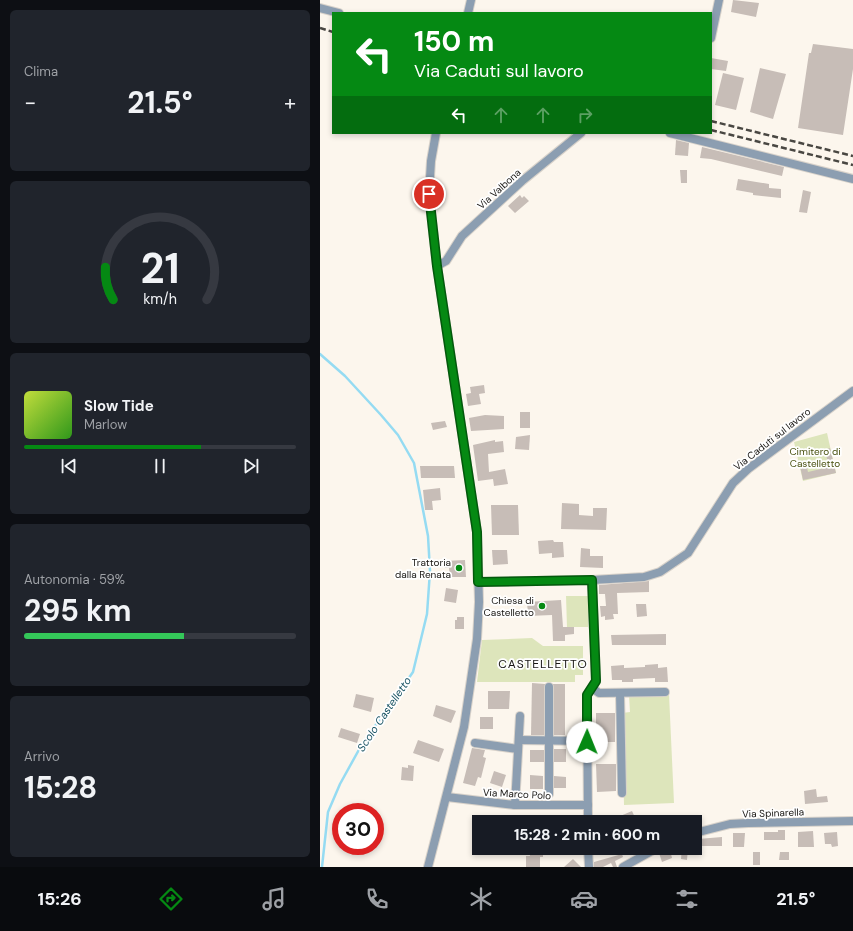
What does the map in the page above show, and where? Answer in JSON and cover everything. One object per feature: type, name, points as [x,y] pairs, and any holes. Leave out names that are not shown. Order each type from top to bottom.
[{"type":"street","points":[[712,33],[719,0]]},
{"type":"street","points":[[466,12],[471,2]]},
{"type":"street","points":[[468,12],[471,2]]},
{"type":"street","points":[[320,8],[335,12]]},
{"type":"street","points":[[428,867],[464,727],[470,693],[477,639],[478,582],[477,532],[437,266],[429,194],[431,161],[436,134]]},
{"type":"street","name":"Via Valbona","points":[[437,266],[446,261],[462,236],[522,181],[581,134]]},
{"type":"street","points":[[674,134],[853,179]]},
{"type":"street","name":"Via Caduti sul lavoro","points":[[478,582],[592,580],[644,577],[660,572],[671,566],[688,553],[733,483],[748,469],[853,391]]},
{"type":"street","points":[[588,815],[587,695],[596,681],[592,580]]},
{"type":"street","points":[[548,794],[549,687]]},
{"type":"street","points":[[592,688],[599,693],[665,692]]},
{"type":"street","points":[[620,693],[622,793]]},
{"type":"street","points":[[515,805],[520,716]]},
{"type":"street","points":[[519,740],[587,742]]},
{"type":"street","points":[[475,743],[518,749]]},
{"type":"street","name":"Via Marco Polo","points":[[447,797],[515,805],[588,806]]},
{"type":"street","name":"Via Spinarella","points":[[702,831],[730,824],[853,821]]},
{"type":"street","points":[[588,855],[589,867]]},
{"type":"street","points":[[623,867],[644,855]]},
{"type":"green space","name":"Cimitero di Castelletto","points":[[827,433],[836,473],[803,481],[794,442]]},
{"type":"green space","points":[[566,596],[588,596],[588,627],[567,627]]},
{"type":"green space","points":[[532,638],[543,646],[583,646],[583,675],[575,675],[575,682],[477,682],[482,640]]},
{"type":"green space","points":[[669,694],[674,803],[624,805],[622,713],[630,712],[629,695]]},
{"type":"building","points":[[733,0],[759,3],[756,17],[731,12]]},
{"type":"building","points":[[813,44],[853,49],[853,69],[843,135],[798,128],[809,53],[811,53]]},
{"type":"building","points":[[712,58],[728,61],[726,71],[712,69]]},
{"type":"building","points":[[760,68],[786,74],[773,119],[750,112]]},
{"type":"building","points":[[723,73],[744,78],[736,110],[715,105]]},
{"type":"building","points":[[676,140],[689,143],[688,156],[675,155]]},
{"type":"building","points":[[702,147],[784,167],[782,176],[711,159],[700,158]]},
{"type":"building","points":[[680,170],[687,170],[687,183],[681,183]]},
{"type":"building","points":[[738,179],[769,184],[769,188],[781,189],[781,198],[753,195],[753,193],[736,190]]},
{"type":"building","points":[[803,190],[811,192],[807,213],[799,212]]},
{"type":"building","points":[[520,195],[522,198],[524,196],[529,201],[515,213],[508,206]]},
{"type":"building","points":[[484,385],[485,393],[479,394],[481,404],[468,406],[466,394],[471,393],[470,387]]},
{"type":"building","points":[[520,412],[530,412],[530,428],[520,428]]},
{"type":"building","points":[[485,415],[504,416],[504,429],[471,431],[469,418]]},
{"type":"building","points":[[445,421],[447,427],[433,430],[431,423]]},
{"type":"building","points":[[530,435],[529,450],[515,449],[516,437]]},
{"type":"building","points":[[495,440],[495,442],[503,441],[504,452],[488,454],[489,472],[505,469],[508,484],[494,486],[493,479],[478,481],[473,445]]},
{"type":"building","points":[[830,448],[836,473],[803,480],[800,466],[806,464],[808,472],[829,467],[825,450]]},
{"type":"building","points":[[420,466],[454,466],[455,478],[421,478]]},
{"type":"building","points":[[440,488],[441,500],[432,501],[433,510],[425,510],[423,490]]},
{"type":"building","points":[[562,503],[579,504],[579,515],[593,516],[593,508],[607,508],[606,530],[561,529]]},
{"type":"building","points":[[491,505],[518,505],[519,535],[492,535]]},
{"type":"building","points":[[553,540],[554,542],[563,542],[564,557],[552,558],[552,553],[539,554],[538,541]]},
{"type":"building","points":[[581,548],[590,549],[590,556],[603,556],[603,568],[580,567]]},
{"type":"building","points":[[492,550],[507,550],[508,564],[493,565]]},
{"type":"building","points":[[465,560],[466,577],[450,577],[449,568],[445,568],[444,561]]},
{"type":"building","points":[[649,581],[649,592],[617,593],[618,614],[613,614],[614,619],[605,620],[605,616],[601,617],[600,606],[606,606],[605,594],[599,594],[599,585]]},
{"type":"building","points":[[446,588],[458,590],[456,603],[444,601]]},
{"type":"building","points":[[561,600],[563,627],[574,627],[574,634],[565,635],[565,641],[553,641],[552,615],[528,616],[527,602]]},
{"type":"building","points":[[636,604],[646,604],[647,616],[637,617]]},
{"type":"building","points":[[457,617],[464,617],[464,629],[455,629],[455,620],[457,620]]},
{"type":"building","points":[[666,634],[666,645],[612,645],[611,635]]},
{"type":"building","points":[[658,664],[658,668],[667,667],[668,682],[655,682],[655,678],[633,679],[633,682],[612,680],[611,666],[624,665],[624,668],[645,667],[645,665]]},
{"type":"building","points":[[532,683],[545,684],[544,735],[531,735]]},
{"type":"building","points":[[553,684],[565,684],[565,735],[554,735]]},
{"type":"building","points":[[488,691],[510,691],[509,709],[488,709]]},
{"type":"building","points":[[356,694],[374,698],[371,712],[353,707]]},
{"type":"building","points":[[436,705],[456,711],[451,723],[433,716]]},
{"type":"building","points":[[596,713],[615,713],[615,742],[596,742]]},
{"type":"building","points":[[480,717],[493,717],[493,729],[480,729]]},
{"type":"building","points":[[341,728],[360,734],[357,743],[338,737]]},
{"type":"building","points":[[418,740],[444,749],[439,762],[413,753]]},
{"type":"building","points":[[472,748],[485,750],[483,757],[486,758],[481,778],[478,777],[475,786],[463,783]]},
{"type":"building","points":[[554,749],[566,749],[566,762],[554,762]]},
{"type":"building","points":[[530,750],[544,750],[544,762],[530,762]]},
{"type":"building","points":[[596,764],[616,764],[616,791],[597,792]]},
{"type":"building","points":[[408,765],[414,766],[413,781],[401,780],[402,767],[408,768]]},
{"type":"building","points":[[494,771],[506,775],[502,787],[490,783]]},
{"type":"building","points":[[530,775],[543,776],[543,789],[530,789]]},
{"type":"building","points":[[554,776],[566,777],[566,788],[554,788]]},
{"type":"building","points":[[816,789],[817,797],[827,796],[828,802],[805,804],[804,791]]},
{"type":"building","points":[[632,811],[634,815],[623,815]]},
{"type":"building","points":[[778,830],[785,830],[785,840],[764,840],[764,832],[778,832]]},
{"type":"building","points":[[813,831],[814,847],[798,847],[798,832]]},
{"type":"building","points":[[837,832],[838,846],[832,847],[831,844],[825,844],[824,833]]},
{"type":"building","points":[[733,833],[745,833],[744,847],[733,847]]},
{"type":"building","points":[[722,837],[722,846],[702,846],[702,839]]},
{"type":"building","points":[[753,852],[760,852],[760,865],[753,865]]},
{"type":"building","points":[[780,852],[789,852],[789,860],[779,860]]},
{"type":"building","points":[[543,855],[543,857],[540,857],[540,867],[526,867],[526,856]]},
{"type":"building","points":[[618,855],[622,855],[623,857],[615,861],[617,867],[613,867],[611,863],[603,867],[594,867],[594,862]]},
{"type":"building","points":[[660,855],[671,855],[672,858],[662,862]]},
{"type":"building","points":[[681,855],[687,855],[687,860],[681,859]]},
{"type":"building","points":[[573,859],[581,867],[564,867]]},
{"type":"waterway","name":"Scolo Castelletto","points":[[320,354],[345,376],[381,415],[398,435],[414,463],[428,536],[430,571],[427,614],[413,672],[361,746],[340,784],[328,812],[322,867]]},
{"type":"railway","points":[[320,28],[332,32]]},
{"type":"railway","points":[[712,121],[853,156]]},
{"type":"railway","points":[[712,130],[853,165]]},
{"type":"place","name":"Trattoria dalla Renata","points":[[459,568]]},
{"type":"place","name":"Chiesa di Castelletto","points":[[542,606]]},
{"type":"district","name":"CASTELLETTO","points":[[543,664]]},
{"type":"route","points":[[429,194],[437,266],[477,532],[478,582],[592,580],[596,639],[596,681],[587,695],[587,742]]}]
